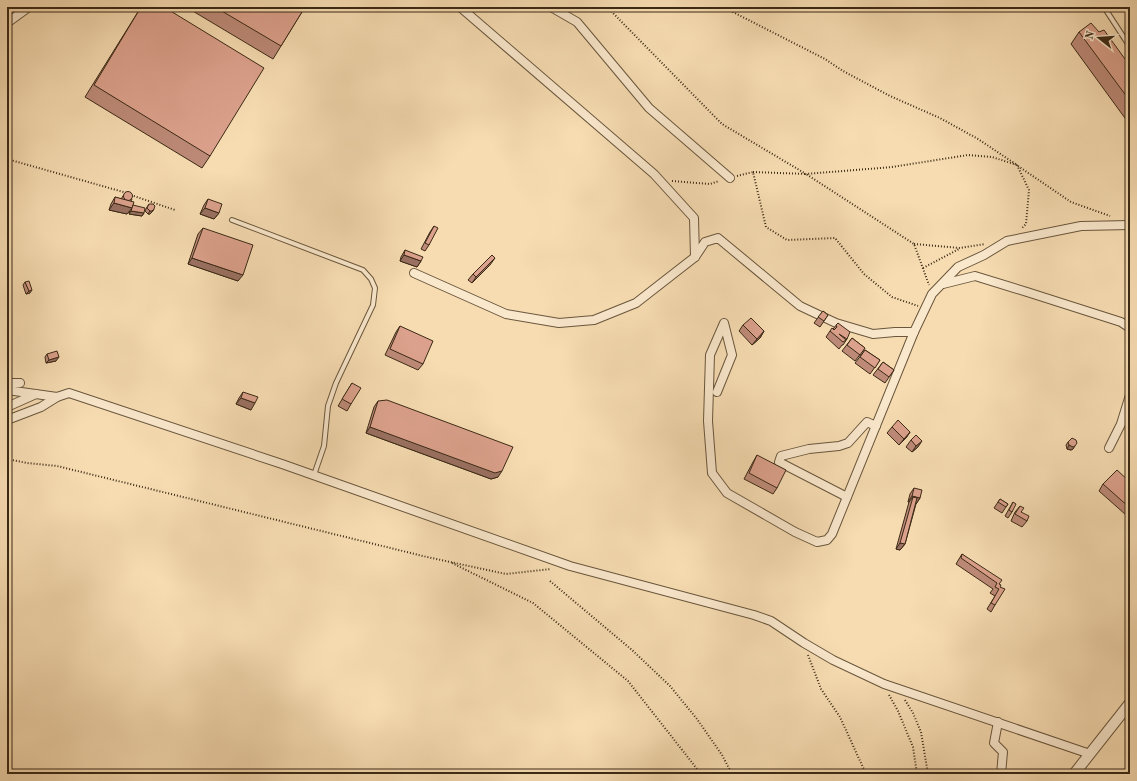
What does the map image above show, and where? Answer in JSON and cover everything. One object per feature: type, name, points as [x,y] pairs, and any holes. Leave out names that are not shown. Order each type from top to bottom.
[{"type":"street","points":[[7,23],[29,7]]},
{"type":"street","points":[[460,7],[659,180],[694,218],[695,257]]},
{"type":"street","points":[[551,7],[577,22],[648,108],[730,178]]},
{"type":"street","points":[[717,392],[732,355],[724,323],[710,355],[708,421],[712,473],[726,493],[795,532],[818,542],[827,540],[832,534],[914,332],[932,294],[958,267],[984,255],[1007,241],[1081,226],[1130,225]]},
{"type":"street","points":[[414,272],[506,314],[559,323],[594,320],[636,303],[695,257],[706,242],[718,238],[800,306],[836,323],[873,334],[914,332]]},
{"type":"street","points":[[942,284],[975,276],[1121,322],[1130,328]]},
{"type":"street","points":[[7,383],[20,383]]},
{"type":"street","points":[[7,390],[58,396]]},
{"type":"street","points":[[7,420],[41,407],[58,396],[69,393],[314,476],[570,566],[754,614],[770,621],[833,660],[884,684],[1090,754]]},
{"type":"street","points":[[7,407],[37,394]]},
{"type":"street","points":[[1109,448],[1121,424],[1130,394]]},
{"type":"street","points":[[847,497],[779,462],[781,456],[809,449],[839,446],[848,443],[867,422],[876,426]]},
{"type":"street","points":[[1074,774],[1130,703]]},
{"type":"street","points":[[998,722],[994,743],[1003,752],[1001,774]]},
{"type":"lane","points":[[1104,7],[1130,47]]},
{"type":"lane","points":[[232,220],[363,270],[371,278],[375,288],[373,305],[336,383],[328,406],[324,446],[314,476]]},
{"type":"path","points":[[607,7],[722,124],[806,174],[914,244],[960,248],[985,244]]},
{"type":"path","points":[[723,7],[825,59],[843,71],[890,96],[940,118],[978,139],[1071,202],[1115,218]]},
{"type":"path","points":[[659,180],[710,184],[753,172],[806,174],[892,167],[968,155],[992,157],[1017,165],[1029,190],[1026,224],[1007,241]]},
{"type":"path","points":[[7,159],[112,188],[175,210]]},
{"type":"path","points":[[753,172],[766,227],[787,240],[835,238],[864,274],[892,297],[925,309]]},
{"type":"path","points":[[914,244],[932,294]]},
{"type":"path","points":[[923,268],[960,248]]},
{"type":"path","points":[[7,459],[57,466],[506,574],[570,566]]},
{"type":"path","points":[[449,561],[533,603],[628,681],[701,774]]},
{"type":"path","points":[[550,580],[632,650],[670,686],[698,719],[722,755],[732,774]]},
{"type":"path","points":[[804,643],[821,689],[840,717],[866,774]]},
{"type":"path","points":[[884,684],[898,711],[913,746],[917,774]]},
{"type":"path","points":[[898,688],[913,713],[921,732],[928,774]]},
{"type":"building","points":[[141,7],[164,7],[264,68],[210,156],[94,85]]},
{"type":"building","points":[[215,7],[305,7],[281,46]]},
{"type":"building","points":[[1091,23],[1099,32],[1104,30],[1130,66],[1130,101],[1079,32]]},
{"type":"building","points":[[128,191],[133,196],[128,201],[123,196]]},
{"type":"building","points":[[115,197],[134,202],[132,208],[114,203]]},
{"type":"building","points":[[208,199],[222,204],[219,213],[205,208]]},
{"type":"building","points":[[149,204],[153,204],[155,206],[152,211],[147,208]]},
{"type":"building","points":[[133,205],[145,208],[144,213],[131,211]]},
{"type":"building","points":[[434,226],[438,228],[429,245],[425,243]]},
{"type":"building","points":[[203,228],[253,245],[243,275],[192,258]]},
{"type":"building","points":[[405,250],[423,257],[421,261],[404,255]]},
{"type":"building","points":[[492,255],[495,258],[476,277],[473,274]]},
{"type":"building","points":[[29,281],[32,290],[29,291],[25,282]]},
{"type":"building","points":[[823,311],[828,315],[824,321],[818,317]]},
{"type":"building","points":[[751,318],[764,331],[757,339],[743,325]]},
{"type":"building","points":[[838,323],[850,332],[847,339],[839,334],[846,340],[843,342],[830,331],[832,328],[834,330],[837,327],[836,325]]},
{"type":"building","points":[[400,326],[433,341],[423,364],[390,349]]},
{"type":"building","points":[[852,338],[865,348],[860,355],[847,345]]},
{"type":"building","points":[[865,350],[880,360],[875,368],[860,357]]},
{"type":"building","points":[[57,351],[59,357],[49,360],[47,354]]},
{"type":"building","points":[[883,362],[894,370],[889,377],[878,369]]},
{"type":"building","points":[[352,383],[361,388],[351,404],[342,399]]},
{"type":"building","points":[[243,392],[258,397],[255,403],[241,398]]},
{"type":"building","points":[[387,400],[513,447],[502,471],[495,473],[370,427],[378,401]]},
{"type":"building","points":[[898,420],[910,432],[904,439],[892,427]]},
{"type":"building","points":[[916,435],[922,441],[916,446],[911,440]]},
{"type":"building","points":[[1072,438],[1076,440],[1077,443],[1073,447],[1069,445],[1068,442]]},
{"type":"building","points":[[757,455],[786,470],[777,488],[749,473]]},
{"type":"building","points":[[1117,470],[1130,482],[1130,508],[1103,484]]},
{"type":"building","points":[[914,488],[922,490],[920,498],[912,496]]},
{"type":"building","points":[[913,497],[917,498],[905,544],[900,543]]},
{"type":"building","points":[[1000,499],[1008,504],[1006,507],[998,502]]},
{"type":"building","points":[[1013,502],[1016,504],[1012,512],[1009,510]]},
{"type":"building","points":[[1020,506],[1024,508],[1021,512],[1029,516],[1027,521],[1015,514]]},
{"type":"building","points":[[962,554],[1002,580],[999,584],[1001,585],[1000,587],[1005,589],[995,605],[991,603],[999,589],[995,587],[997,583],[961,558]]}]
